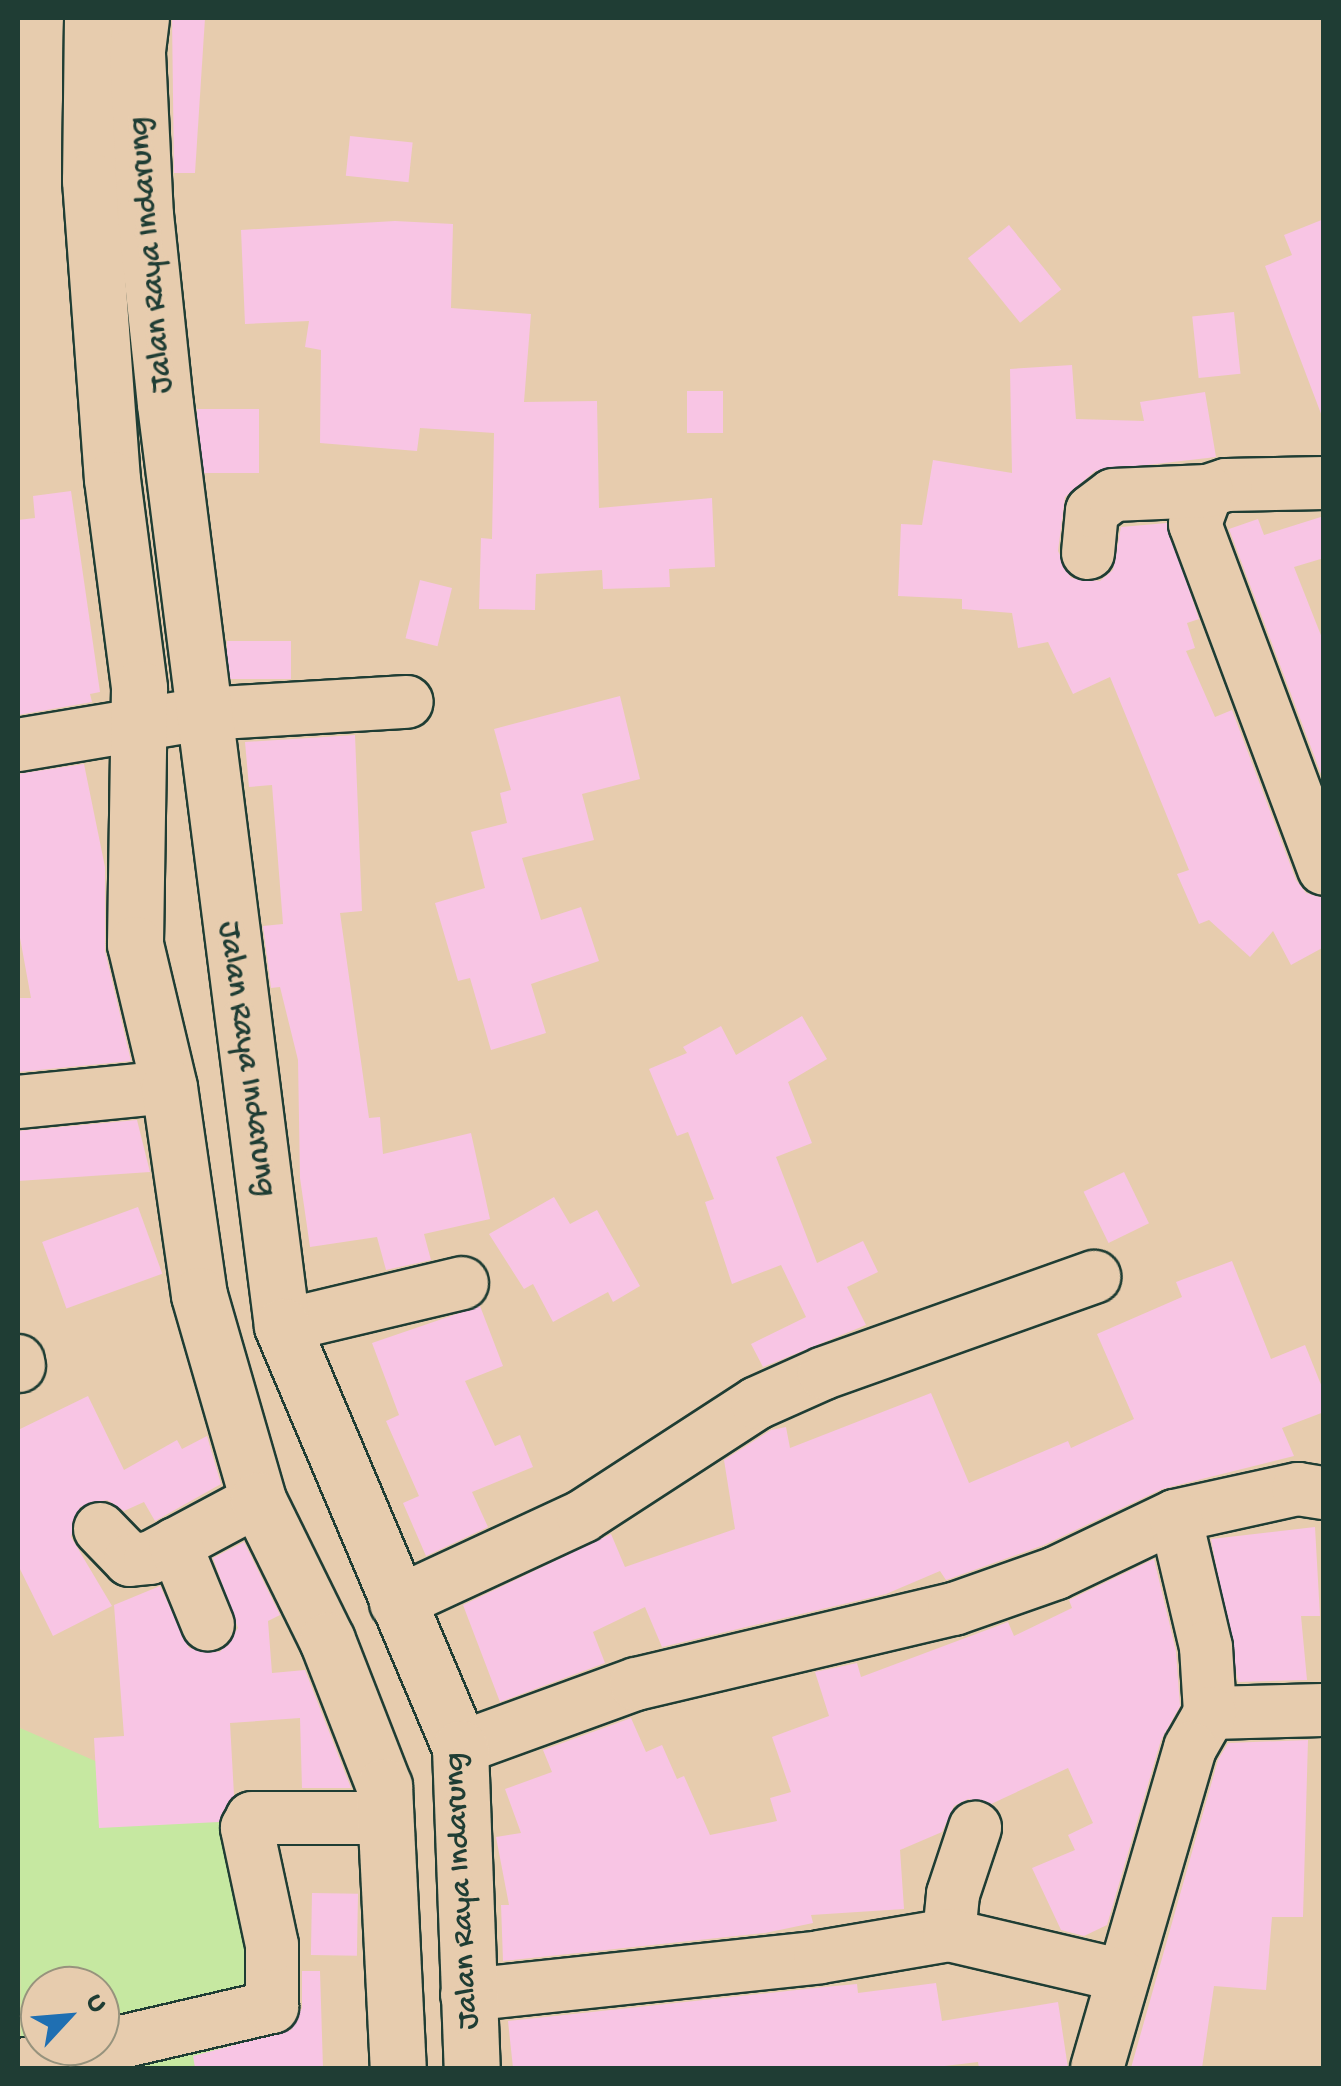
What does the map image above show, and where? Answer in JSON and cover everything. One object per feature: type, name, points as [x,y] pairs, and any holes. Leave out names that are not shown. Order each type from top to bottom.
[{"type":"highway","name":"Jalan Raya Indarung","points":[[92,18],[90,180],[112,479],[140,728],[136,944],[169,1087],[199,1295],[258,1500],[327,1640],[384,1786],[398,2068]]},
{"type":"highway","name":"Jalan Raya Indarung","points":[[141,18],[145,214],[203,714],[282,1326],[460,1748],[472,2068]]},
{"type":"street","points":[[1088,553],[1092,511],[1113,495],[1207,491],[1254,482],[1324,483]]},
{"type":"street","points":[[1207,491],[1195,524],[1324,869]]},
{"type":"street","points":[[18,744],[140,728],[203,714],[408,702]]},
{"type":"street","points":[[18,1102],[169,1087]]},
{"type":"street","points":[[396,1602],[583,1516],[774,1396],[1094,1277]]},
{"type":"street","points":[[282,1326],[462,1282]]},
{"type":"street","points":[[460,1748],[636,1684],[954,1609],[1056,1573],[1175,1516],[1298,1489],[1324,1492]]},
{"type":"street","points":[[100,1529],[130,1560],[174,1544],[258,1500]]},
{"type":"street","points":[[1097,2068],[1120,1975],[1190,1748],[1210,1713],[1206,1647],[1175,1516]]},
{"type":"street","points":[[174,1544],[208,1625]]},
{"type":"street","points":[[1210,1713],[1324,1710]]},
{"type":"street","points":[[18,2066],[272,2007],[272,1945],[247,1828],[252,1818],[386,1818]]},
{"type":"street","points":[[949,1935],[953,1894],[974,1828]]},
{"type":"street","points":[[467,1995],[820,1958],[949,1935],[1120,1975]]},
{"type":"green space","points":[[18,1727],[236,1823],[292,2068],[21,2068],[120,2066],[120,1966],[20,1966]]},
{"type":"building","points":[[172,18],[205,18],[195,173],[174,173]]},
{"type":"building","points":[[350,136],[413,143],[408,182],[346,176]]},
{"type":"building","points":[[1324,219],[1323,419],[1265,266],[1292,255],[1284,235]]},
{"type":"building","points":[[395,221],[453,224],[451,308],[531,314],[524,402],[597,401],[599,508],[712,498],[715,567],[669,569],[670,587],[603,589],[602,570],[536,574],[535,610],[479,609],[481,538],[492,539],[494,433],[420,428],[417,451],[320,443],[321,350],[305,347],[309,321],[245,324],[241,230]]},
{"type":"building","points":[[1009,225],[1061,290],[1020,323],[968,258]]},
{"type":"building","points":[[1234,312],[1240,374],[1199,378],[1192,316]]},
{"type":"building","points":[[1072,365],[1076,419],[1144,421],[1140,402],[1205,392],[1216,457],[1095,471],[1065,497],[1058,551],[1071,578],[1100,581],[1113,570],[1121,527],[1167,523],[1199,619],[1187,623],[1195,648],[1186,651],[1215,717],[1232,710],[1296,880],[1306,893],[1324,898],[1324,947],[1291,965],[1273,931],[1250,957],[1209,920],[1199,924],[1177,874],[1189,870],[1110,677],[1073,694],[1048,642],[1018,648],[1012,613],[962,609],[962,599],[898,596],[901,524],[922,525],[933,460],[1012,473],[1010,369]]},
{"type":"building","points":[[687,391],[723,391],[723,433],[687,433]]},
{"type":"building","points":[[197,409],[259,409],[259,473],[197,473]]},
{"type":"building","points":[[71,491],[100,692],[90,694],[92,702],[18,715],[18,520],[35,518],[33,496]]},
{"type":"building","points":[[1324,516],[1324,558],[1294,567],[1324,643],[1324,782],[1229,529],[1258,519],[1264,535]]},
{"type":"building","points":[[420,580],[452,588],[438,646],[405,638]]},
{"type":"building","points":[[227,641],[291,641],[291,679],[227,679]]},
{"type":"building","points":[[620,696],[640,779],[582,794],[594,840],[522,858],[541,920],[581,907],[599,961],[531,984],[546,1033],[491,1050],[470,978],[458,981],[435,903],[485,888],[471,832],[507,823],[500,793],[511,790],[494,729]]},
{"type":"building","points":[[355,735],[362,911],[340,913],[369,1118],[380,1117],[383,1154],[471,1133],[490,1219],[424,1234],[431,1260],[386,1270],[377,1237],[310,1247],[300,1178],[298,1060],[280,987],[271,988],[263,926],[283,924],[272,785],[249,787],[245,742]]},
{"type":"building","points":[[84,764],[105,867],[105,951],[131,1061],[18,1072],[18,998],[31,998],[18,927],[18,774]]},
{"type":"building","points":[[802,1016],[827,1059],[788,1082],[812,1143],[776,1157],[817,1263],[863,1241],[878,1272],[847,1287],[866,1325],[763,1367],[751,1344],[806,1317],[781,1265],[732,1284],[705,1202],[714,1199],[688,1132],[677,1136],[649,1069],[687,1053],[683,1047],[721,1026],[736,1055]]},
{"type":"building","points":[[137,1120],[150,1172],[18,1181],[18,1131]]},
{"type":"building","points":[[1124,1172],[1149,1223],[1109,1243],[1084,1192]]},
{"type":"building","points":[[554,1197],[570,1224],[597,1210],[640,1286],[613,1302],[608,1292],[553,1322],[533,1284],[524,1289],[489,1234]]},
{"type":"building","points":[[138,1207],[162,1274],[66,1309],[42,1242]]},
{"type":"building","points":[[1232,1261],[1271,1359],[1305,1345],[1324,1392],[1324,1412],[1282,1428],[1294,1456],[1162,1489],[1044,1545],[946,1580],[940,1571],[886,1594],[662,1647],[645,1607],[593,1632],[605,1663],[500,1702],[463,1605],[611,1534],[625,1567],[735,1529],[724,1460],[771,1430],[786,1427],[790,1448],[931,1393],[969,1483],[1068,1441],[1071,1448],[1134,1419],[1097,1334],[1182,1297],[1176,1282]]},
{"type":"building","points":[[480,1306],[503,1366],[465,1381],[495,1446],[520,1435],[533,1467],[472,1492],[488,1527],[426,1556],[403,1503],[419,1496],[386,1421],[399,1415],[372,1343]]},
{"type":"building","points":[[88,1396],[124,1470],[177,1440],[182,1449],[207,1436],[221,1484],[155,1521],[144,1502],[124,1511],[107,1500],[80,1507],[71,1537],[112,1606],[53,1636],[18,1565],[18,1430]]},
{"type":"building","points":[[1315,1527],[1320,1616],[1301,1616],[1307,1680],[1238,1682],[1211,1539]]},
{"type":"building","points":[[244,1542],[280,1615],[268,1621],[272,1673],[305,1670],[351,1788],[302,1788],[300,1718],[230,1723],[234,1795],[219,1822],[99,1828],[94,1738],[124,1736],[114,1605],[160,1586],[189,1648],[220,1652],[238,1628],[213,1558]]},
{"type":"building","points":[[1154,1559],[1176,1651],[1180,1706],[1161,1740],[1107,1925],[1084,1936],[1061,1930],[1032,1868],[1075,1850],[1068,1835],[1093,1823],[1068,1768],[991,1804],[968,1799],[954,1806],[942,1832],[900,1850],[904,1909],[811,1915],[813,1923],[765,1933],[503,1961],[501,1905],[509,1905],[496,1837],[521,1833],[505,1789],[552,1772],[543,1750],[631,1718],[646,1752],[662,1745],[677,1779],[684,1776],[710,1835],[777,1821],[770,1798],[791,1792],[772,1737],[829,1716],[815,1672],[857,1663],[861,1677],[1008,1622],[1014,1636],[1072,1608],[1069,1600]]},
{"type":"building","points":[[1308,1740],[1303,1917],[1272,1917],[1266,1990],[1214,1986],[1202,2068],[1131,2068],[1218,1760],[1228,1743]]},
{"type":"building","points":[[312,1893],[358,1894],[357,1956],[311,1955]]},
{"type":"building","points":[[302,1971],[320,1971],[323,2068],[195,2068],[193,2056],[291,2030],[302,2008]]},
{"type":"building","points":[[936,1983],[942,2021],[1058,2002],[1068,2068],[979,2068],[978,2062],[928,2068],[513,2068],[508,2021],[857,1984],[858,1993]]}]
